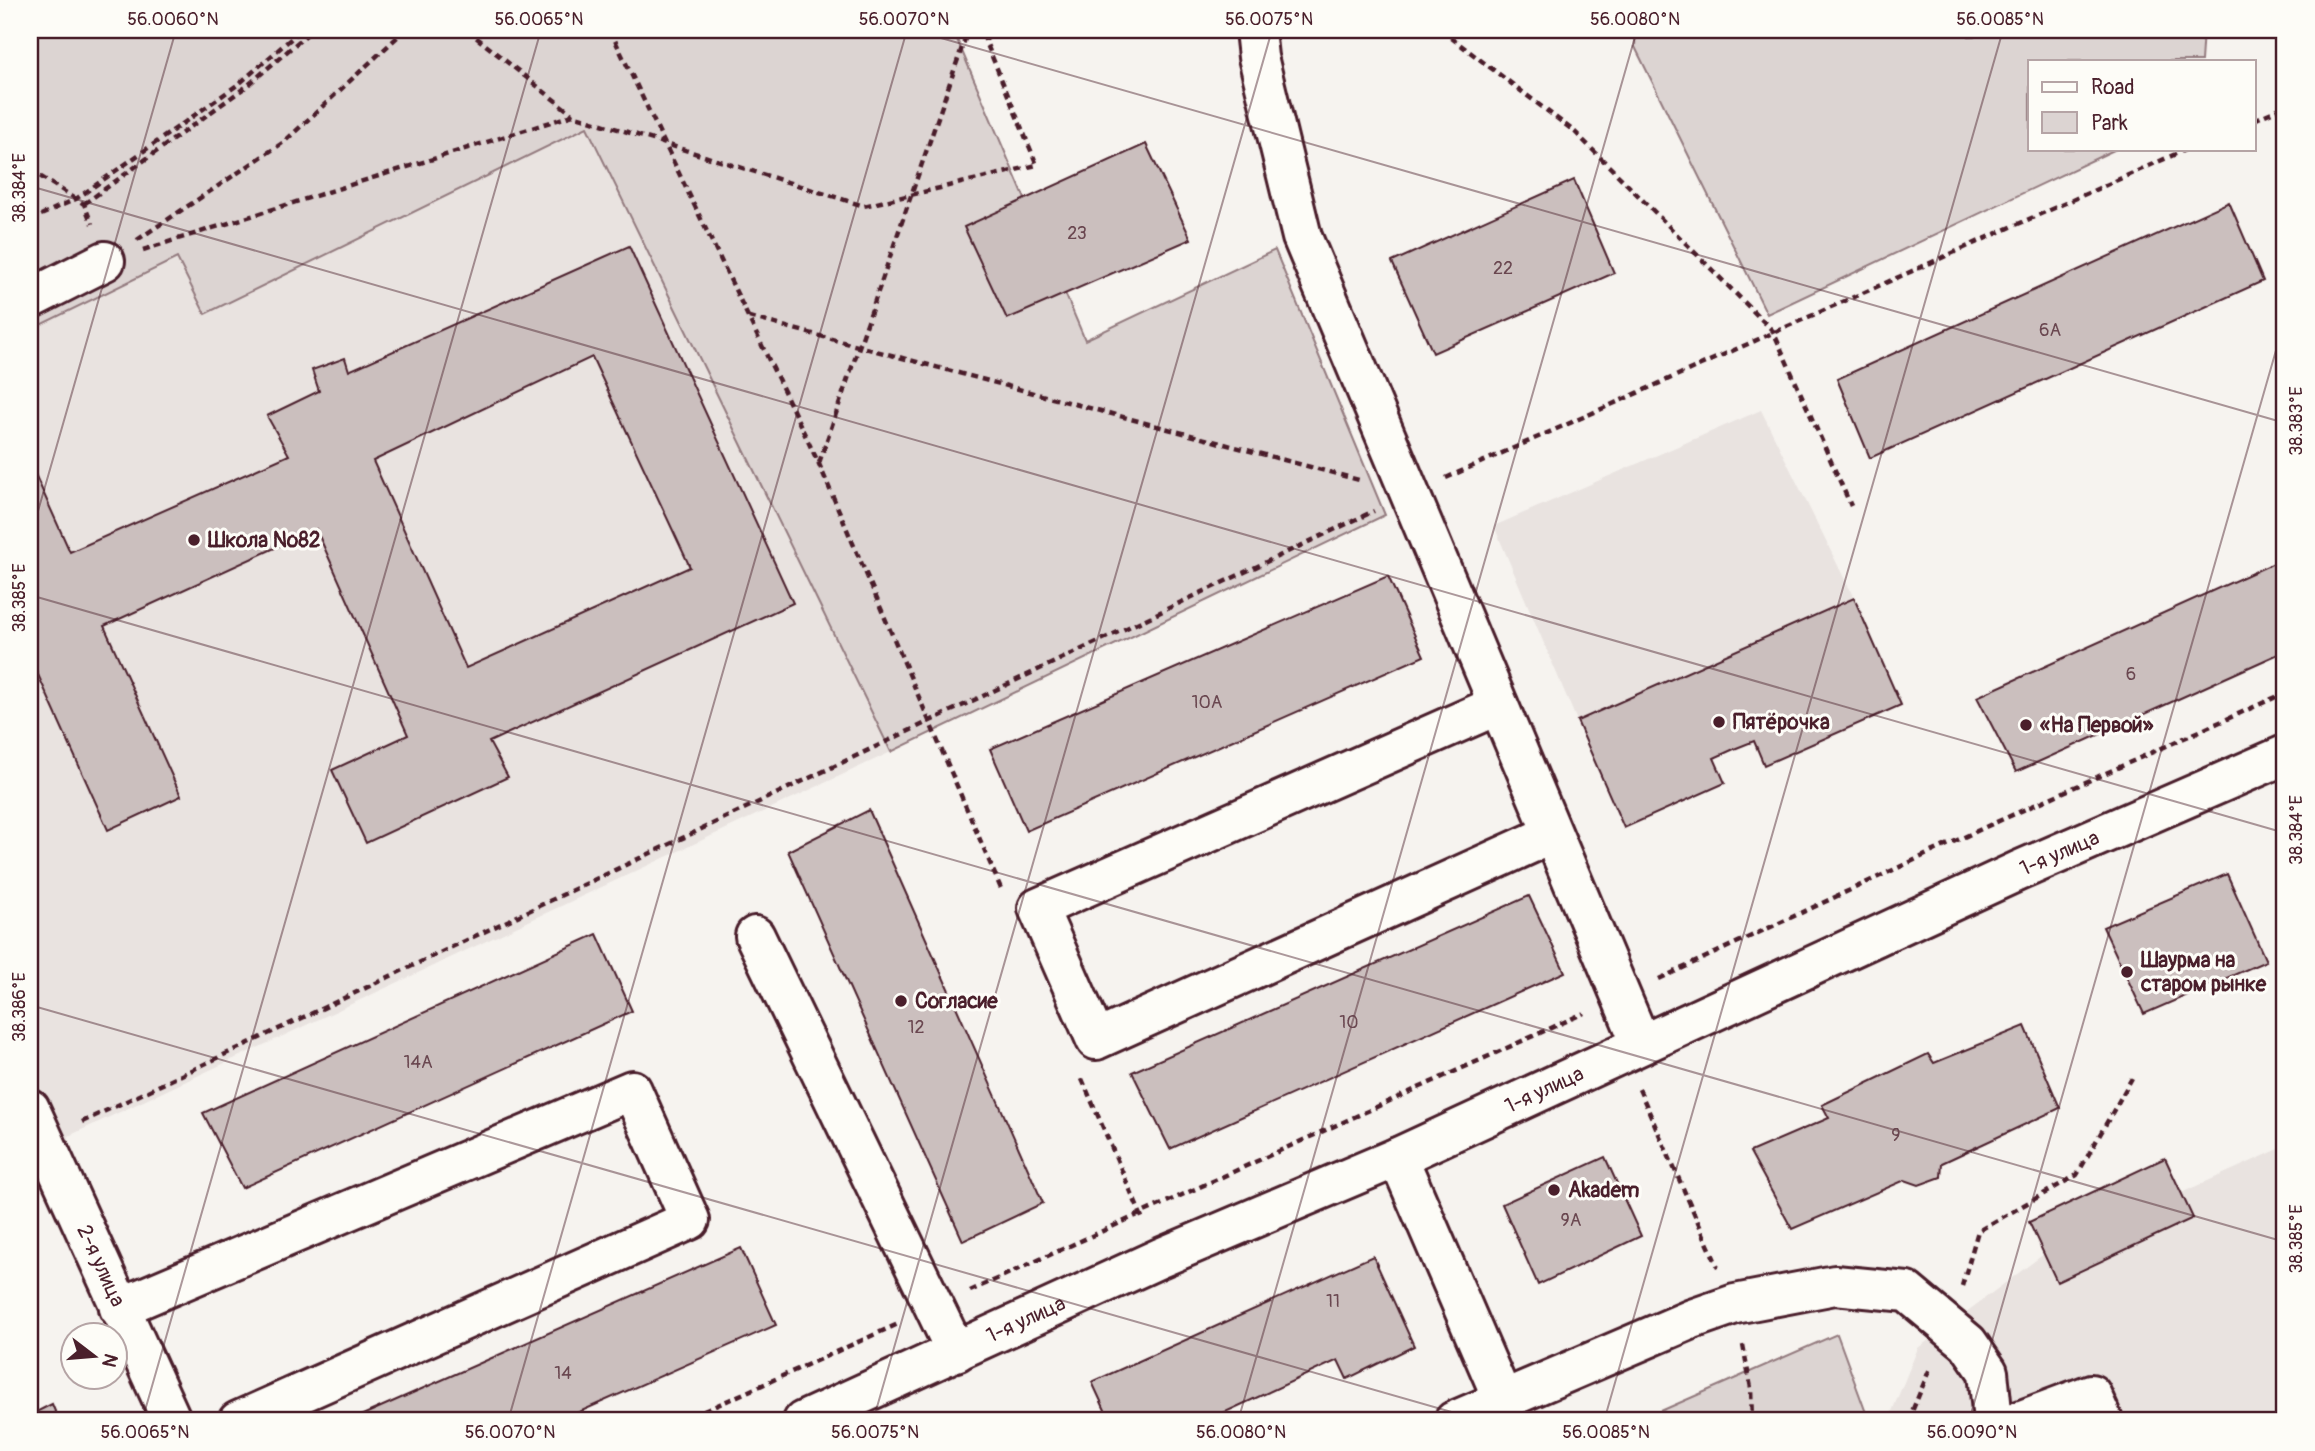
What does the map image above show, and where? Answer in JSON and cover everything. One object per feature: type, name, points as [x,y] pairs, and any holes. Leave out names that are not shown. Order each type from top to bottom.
[{"type":"street","points":[[1255,30],[1258,57],[1302,237],[1621,997],[1632,1049]]},
{"type":"street","points":[[30,299],[105,261]]},
{"type":"street","points":[[1498,705],[1038,908],[1096,1040],[1552,834]]},
{"type":"street","name":"1-я улица","points":[[803,1421],[1160,1258],[1398,1157],[2018,871],[2285,755]]},
{"type":"street","points":[[755,936],[956,1352]]},
{"type":"street","points":[[119,1307],[632,1090],[690,1220],[237,1421]]},
{"type":"street","name":"2-я улица","points":[[37,1125],[172,1421]]},
{"type":"street","points":[[1398,1157],[1503,1400]]},
{"type":"street","points":[[1454,1421],[1692,1319],[1735,1304],[1835,1285],[1907,1292],[1968,1343],[1988,1372],[1993,1421]]},
{"type":"street","points":[[2019,1421],[2091,1394],[2103,1421]]},
{"type":"path","points":[[30,220],[76,199],[240,83],[301,30]]},
{"type":"path","points":[[30,170],[84,204],[247,86],[312,30]]},
{"type":"path","points":[[105,261],[284,142],[405,30]]},
{"type":"path","points":[[467,30],[573,115],[864,206],[1037,165],[981,30]]},
{"type":"path","points":[[610,30],[819,464],[1004,897]]},
{"type":"path","points":[[819,464],[968,30]]},
{"type":"path","points":[[986,41],[993,30]]},
{"type":"path","points":[[1441,30],[1575,132],[1773,331],[1852,506]]},
{"type":"path","points":[[2256,119],[2285,106]]},
{"type":"path","points":[[105,261],[573,115]]},
{"type":"path","points":[[37,1125],[929,720],[1411,494],[2185,150]]},
{"type":"path","points":[[748,316],[1411,494]]},
{"type":"path","points":[[682,1421],[1621,997],[1992,824],[2285,693]]},
{"type":"path","points":[[1632,1049],[1735,1304],[1751,1388],[1752,1421]]},
{"type":"path","points":[[1080,1074],[1160,1258]]},
{"type":"path","points":[[1908,1421],[1948,1326],[1978,1231],[2077,1175],[2132,1078]]},
{"type":"shaded area","points":[[587,126],[891,752],[60,1140],[30,1074],[30,330],[177,258],[206,314]]},
{"type":"shaded area","points":[[1761,410],[1854,598],[1577,721],[1494,526]]},
{"type":"shaded area","points":[[2279,1149],[2285,1163],[2285,1421],[1888,1421],[1918,1348],[2044,1254],[2057,1281],[2181,1193]]},
{"type":"green space","points":[[30,30],[953,30],[1085,340],[1275,250],[1385,515],[891,752],[587,127],[205,314],[177,258],[30,330]]},
{"type":"green space","points":[[1636,30],[2203,30],[2201,60],[2028,60],[2028,150],[2114,150],[1767,314],[1635,47]]},
{"type":"green space","points":[[1837,1334],[1869,1421],[1638,1421]]},
{"type":"building","points":[[1969,30],[2061,30],[1969,36]]},
{"type":"building","points":[[1146,144],[1191,239],[1007,319],[964,227]]},
{"type":"building","points":[[1574,180],[1614,273],[1433,353],[1392,262]]},
{"type":"building","points":[[2229,202],[2263,281],[1870,458],[1837,379]]},
{"type":"building","name":"Школа №82","points":[[629,246],[793,603],[489,742],[508,777],[366,843],[332,770],[408,735],[316,529],[104,626],[181,796],[108,830],[30,657],[30,463],[70,552],[289,455],[267,416],[319,391],[312,370],[345,358],[349,371]],"holes":[[[592,357],[690,567],[466,668],[373,461]]]},
{"type":"building","points":[[2285,558],[2285,651],[2016,772],[1977,697]]},
{"type":"building","points":[[1388,576],[1424,656],[1026,831],[990,749]]},
{"type":"building","points":[[1854,598],[1901,705],[1764,765],[1754,741],[1734,749],[1714,758],[1725,783],[1624,828],[1577,721]]},
{"type":"building","points":[[869,810],[1043,1203],[963,1241],[788,851]]},
{"type":"building","points":[[2227,874],[2266,961],[2144,1014],[2103,927]]},
{"type":"building","points":[[1529,896],[1565,972],[1170,1149],[1132,1072]]},
{"type":"building","points":[[597,934],[632,1011],[242,1188],[203,1113]]},
{"type":"building","points":[[2025,1026],[2060,1108],[1942,1163],[1941,1177],[1919,1185],[1905,1180],[1792,1229],[1750,1152],[1829,1118],[1822,1105],[1928,1054],[1934,1063]]},
{"type":"building","points":[[1605,1157],[1641,1236],[1538,1285],[1502,1204]]},
{"type":"building","points":[[2165,1158],[2193,1218],[2057,1282],[2029,1222]]},
{"type":"building","points":[[741,1248],[776,1325],[559,1421],[349,1421]]},
{"type":"building","points":[[1373,1256],[1414,1346],[1347,1379],[1338,1360],[1206,1421],[1110,1421],[1092,1382]]},
{"type":"building","points":[[52,1404],[59,1421],[30,1421],[30,1415]]},
{"type":"place","name":"Школа №82","points":[[194,540]]},
{"type":"place","name":"Пятёрочка","points":[[1719,722]]},
{"type":"place","name":"«На Первой»","points":[[2026,725]]},
{"type":"place","name":"Шаурма на старом рынке","points":[[2127,972]]},
{"type":"place","name":"Согласие","points":[[901,1001]]},
{"type":"place","name":"Akadem","points":[[1554,1190]]}]
